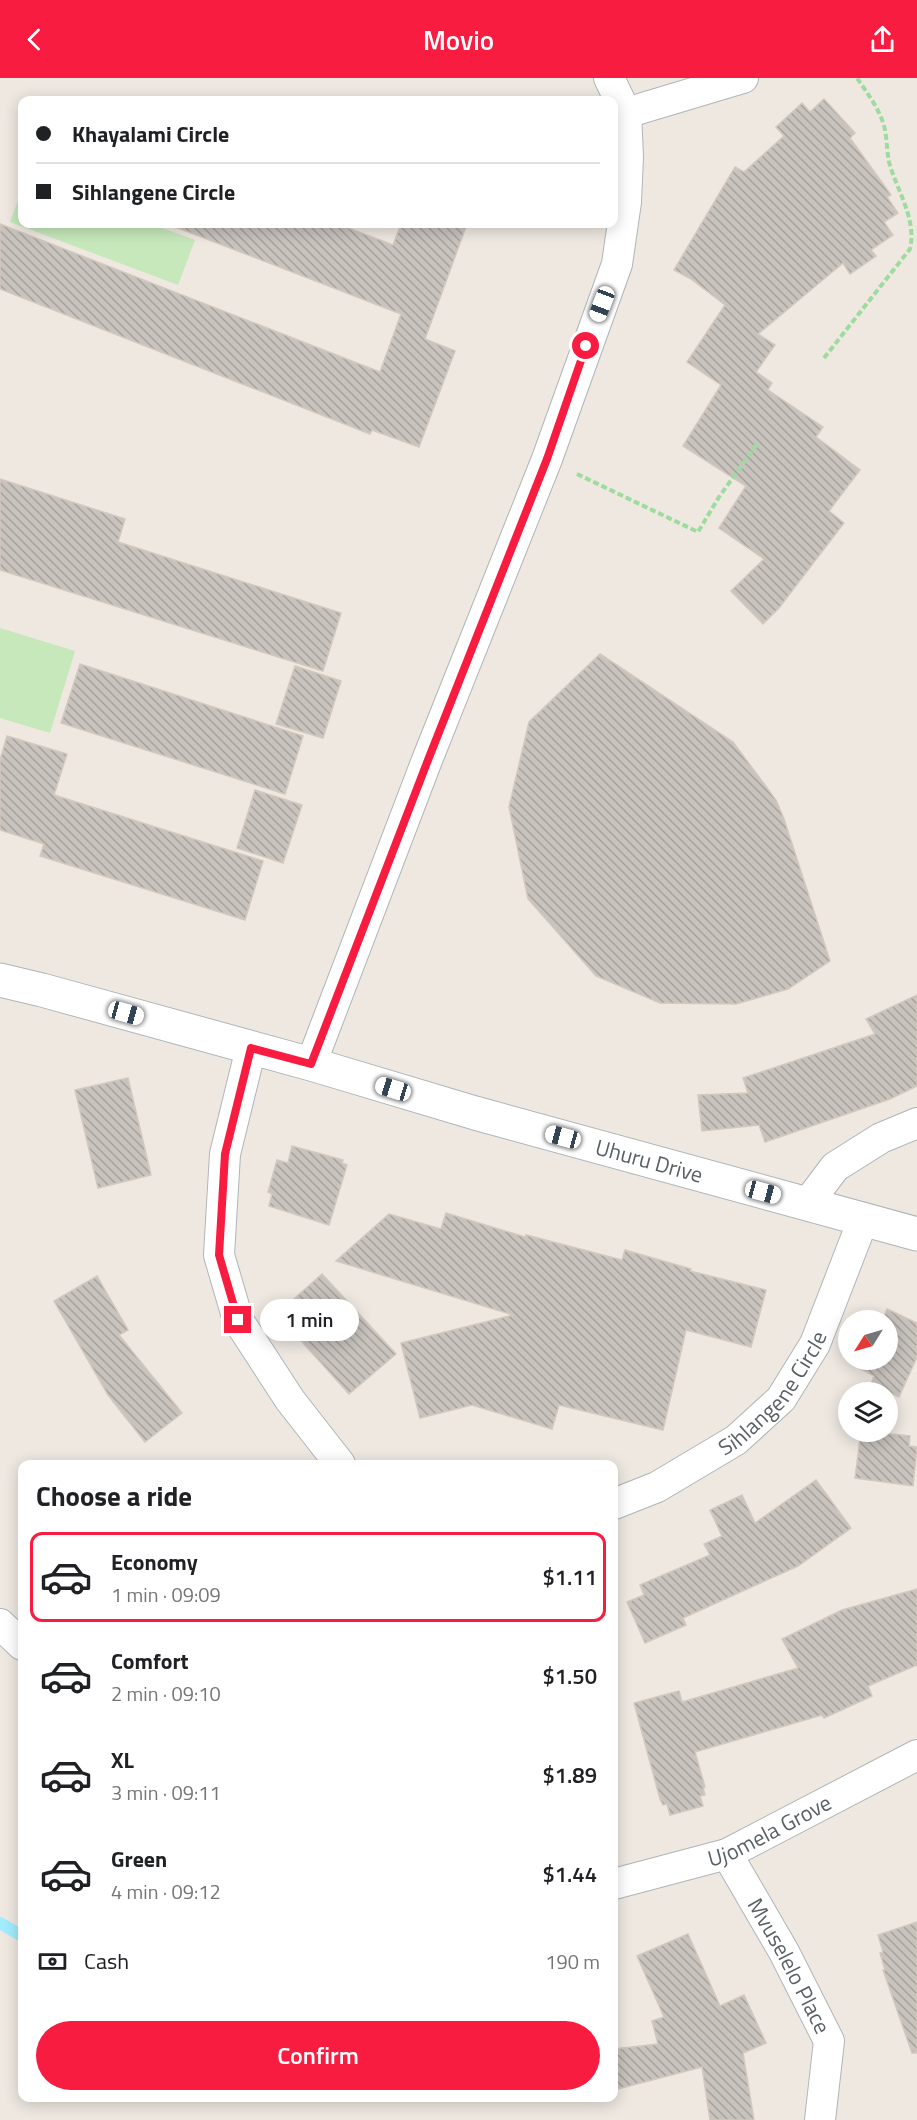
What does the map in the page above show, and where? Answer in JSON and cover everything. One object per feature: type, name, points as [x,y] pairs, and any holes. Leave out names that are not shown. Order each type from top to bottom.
[{"type":"street","points":[[609,78],[618,96]]},
{"type":"street","points":[[626,113],[743,78]]},
{"type":"street","points":[[311,1064],[436,738],[547,459],[617,264],[626,202],[628,157],[626,113],[618,97]]},
{"type":"street","name":"Uhuru Drive","points":[[0,980],[311,1064],[475,1113],[917,1234]]},
{"type":"street","points":[[251,1048],[225,1154],[219,1255],[238,1320],[290,1400],[336,1460]]},
{"type":"street","points":[[807,1204],[835,1167],[881,1138],[917,1123]]},
{"type":"street","name":"Sihlangene Circle","points":[[618,1502],[657,1487],[736,1440],[781,1399],[815,1344],[863,1220]]},
{"type":"street","points":[[0,1624],[18,1642]]},
{"type":"street","name":"Ujomela Grove","points":[[618,1883],[727,1854],[917,1755]]},
{"type":"street","name":"Mvuselelo Place","points":[[727,1854],[784,1952],[829,2042],[820,2120]]},
{"type":"path","points":[[824,358],[910,249],[914,240],[914,224],[889,163],[885,127],[873,101],[857,78]]},
{"type":"path","points":[[547,459],[698,532],[719,497],[757,444]]},
{"type":"green space","points":[[18,201],[18,225],[10,222]]},
{"type":"green space","points":[[26,228],[162,228],[195,240],[178,285]]},
{"type":"green space","points":[[0,628],[75,651],[50,733],[0,718]]},
{"type":"building","points":[[824,99],[855,133],[850,138],[891,195],[887,197],[898,213],[884,222],[893,235],[871,250],[876,256],[850,274],[843,263],[758,334],[775,345],[756,372],[772,383],[768,390],[823,427],[816,437],[860,470],[829,511],[844,523],[779,608],[763,624],[731,591],[764,559],[719,528],[746,486],[683,446],[721,385],[687,362],[725,305],[691,279],[674,270],[735,167],[744,172],[784,136],[776,127],[802,103],[810,112]]},
{"type":"building","points":[[0,224],[380,372],[401,314],[178,228],[348,228],[393,245],[399,228],[466,228],[425,339],[455,351],[419,447],[372,430],[370,434],[0,289]]},
{"type":"building","points":[[0,479],[125,519],[118,542],[341,613],[323,671],[0,570]]},
{"type":"building","points":[[600,654],[733,742],[776,800],[830,961],[788,989],[736,1004],[660,1003],[596,976],[528,899],[509,807],[529,722]]},
{"type":"building","points":[[80,664],[303,736],[285,794],[61,723]]},
{"type":"building","points":[[295,666],[341,681],[323,738],[276,724]]},
{"type":"building","points":[[7,736],[67,754],[54,795],[263,861],[245,920],[40,856],[44,844],[0,830],[0,760]]},
{"type":"building","points":[[255,790],[302,805],[283,863],[237,848]]},
{"type":"building","points":[[917,995],[917,1086],[890,1099],[765,1142],[759,1125],[702,1131],[698,1095],[748,1093],[743,1078],[875,1034],[866,1019]]},
{"type":"building","points":[[128,1078],[151,1175],[98,1188],[75,1090]]},
{"type":"building","points":[[292,1146],[343,1160],[342,1163],[347,1165],[329,1225],[269,1206],[272,1194],[268,1192],[277,1160],[288,1163]]},
{"type":"building","points":[[446,1213],[525,1237],[526,1235],[622,1260],[625,1250],[691,1269],[690,1271],[766,1290],[751,1347],[686,1330],[663,1430],[559,1405],[552,1429],[472,1405],[420,1418],[401,1343],[513,1315],[336,1261],[389,1214],[441,1229]]},
{"type":"building","points":[[322,1274],[396,1354],[349,1394],[277,1314]]},
{"type":"building","points":[[97,1276],[128,1330],[119,1335],[182,1413],[145,1442],[108,1395],[54,1301]]},
{"type":"building","points":[[898,1314],[917,1323],[917,1357],[899,1397],[898,1382],[872,1382],[874,1376],[863,1370],[898,1370]]},
{"type":"building","points":[[898,1435],[910,1436],[909,1446],[917,1447],[913,1486],[855,1478],[860,1442],[898,1442]]},
{"type":"building","points":[[816,1480],[851,1528],[798,1566],[683,1618],[686,1625],[645,1643],[627,1602],[644,1595],[640,1585],[710,1555],[704,1544],[722,1536],[710,1510],[742,1495],[755,1523]]},
{"type":"building","points":[[917,1589],[917,1665],[868,1686],[872,1696],[824,1718],[822,1715],[695,1752],[705,1787],[703,1788],[705,1795],[700,1796],[703,1806],[670,1815],[667,1804],[663,1805],[660,1799],[634,1703],[679,1691],[682,1702],[798,1668],[782,1639],[842,1610]]},
{"type":"building","points":[[917,1922],[917,2053],[912,2053],[883,1970],[885,1970],[880,1953],[883,1952],[878,1935]]},
{"type":"building","points":[[688,1934],[720,2006],[744,1995],[766,2043],[743,2053],[754,2120],[710,2120],[702,2067],[618,2089],[618,2049],[658,2044],[652,2021],[664,2017],[637,1956]]},
{"type":"waterway","points":[[0,1923],[18,1934]]},
{"type":"route","points":[[238,1320],[219,1255],[225,1154],[251,1048],[311,1064],[547,459],[586,346]]}]
